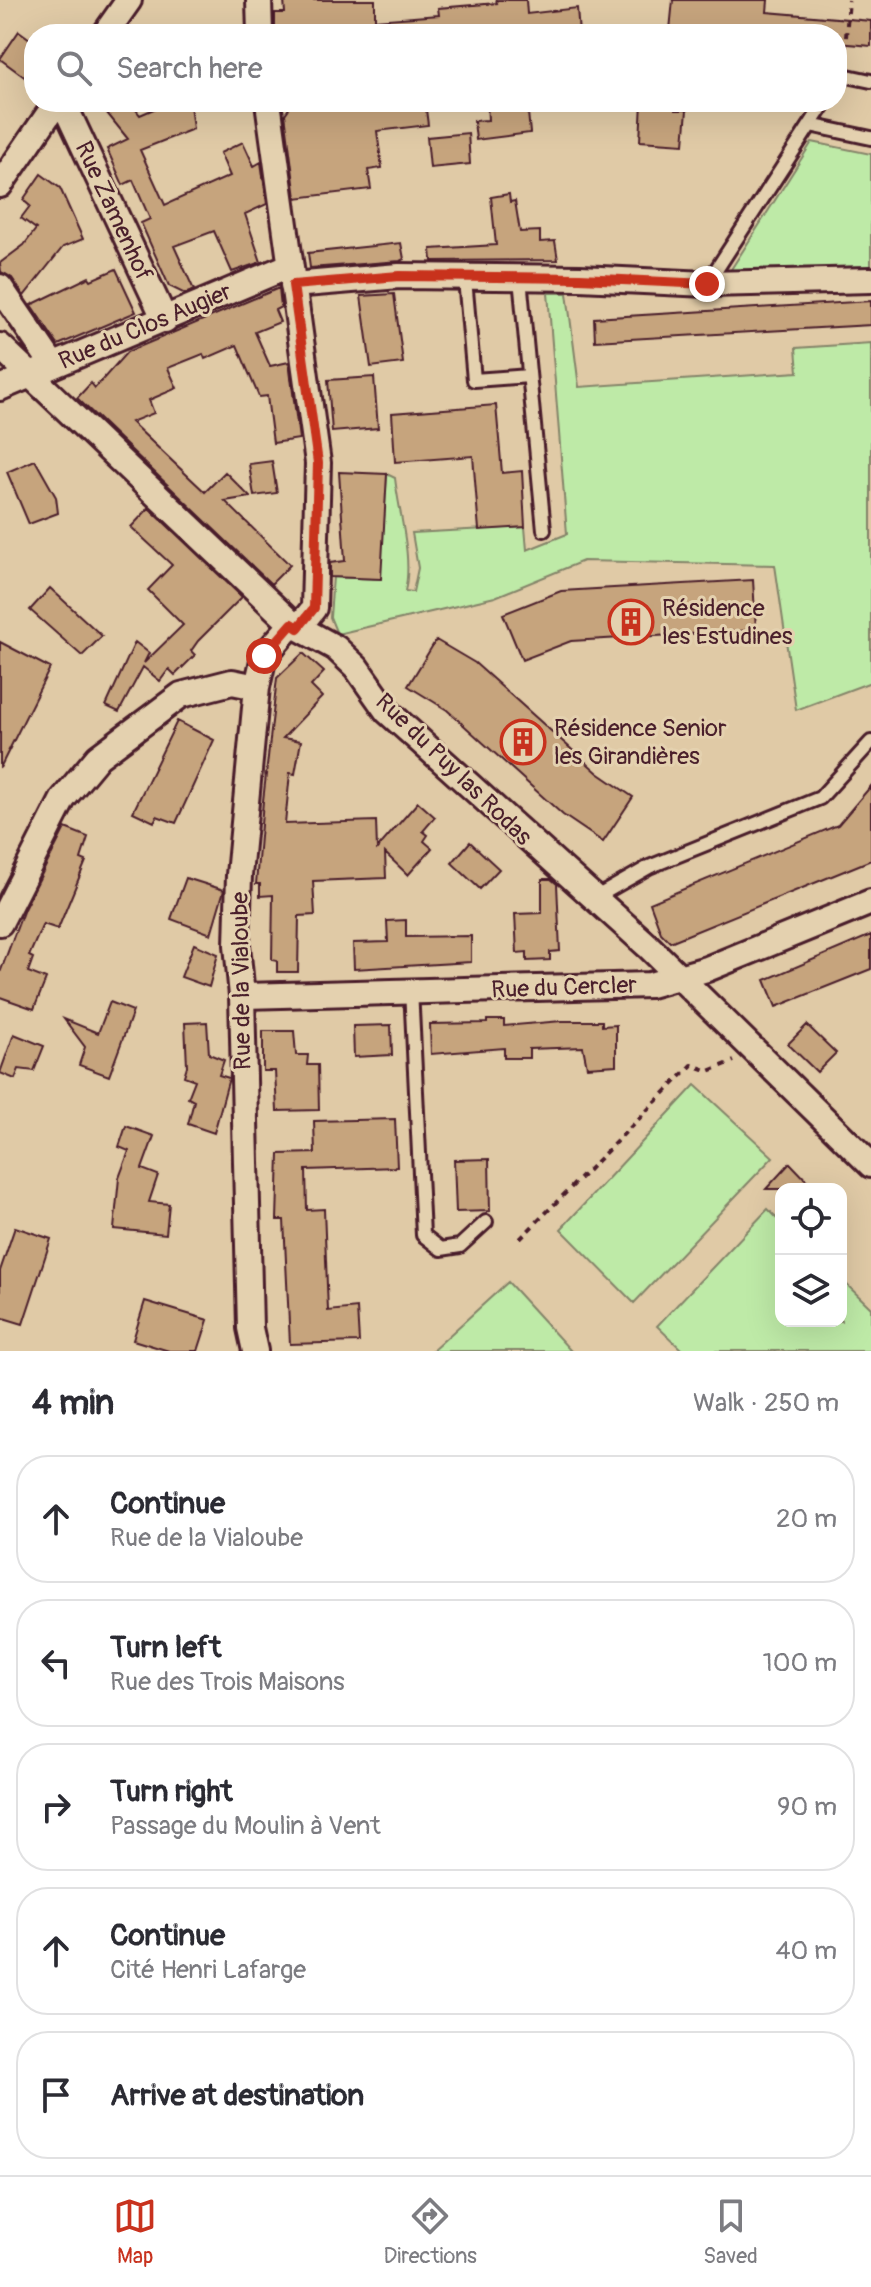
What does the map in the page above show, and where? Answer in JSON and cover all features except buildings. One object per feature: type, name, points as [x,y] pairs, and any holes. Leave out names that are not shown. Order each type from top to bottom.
[{"type":"street","points":[[112,24],[129,0]]},
{"type":"street","points":[[259,0],[260,24]]},
{"type":"street","points":[[0,185],[53,112]]},
{"type":"street","name":"Rue Zamenhof","points":[[65,112],[165,320]]},
{"type":"street","name":"Rue de la Vialoube","points":[[255,1351],[250,1328],[242,996],[237,945],[239,875],[257,687],[264,656],[314,608],[318,463],[269,112]]},
{"type":"street","name":"Rue du Clos Augier","points":[[0,388],[165,320],[291,276],[580,278],[707,284],[871,280]]},
{"type":"street","points":[[0,287],[53,365]]},
{"type":"street","name":"Rue du Puy las Rodas","points":[[0,346],[295,626],[336,648],[356,667],[387,711],[679,976],[871,1165]]},
{"type":"street","points":[[0,923],[35,848],[63,799],[98,757],[181,695],[232,682],[257,687]]},
{"type":"street","name":"Rue du Cercler","points":[[242,996],[411,989],[536,990],[650,985],[707,969],[871,902]]},
{"type":"lane","points":[[847,76],[871,81]]},
{"type":"lane","points":[[707,284],[818,112]]},
{"type":"lane","points":[[810,125],[871,138]]},
{"type":"lane","points":[[520,278],[544,530]]},
{"type":"lane","points":[[465,279],[474,380],[529,376]]},
{"type":"lane","points":[[593,899],[649,867],[820,798],[871,742]]},
{"type":"lane","points":[[411,989],[423,1235],[441,1249],[460,1246],[486,1222]]},
{"type":"path","points":[[847,24],[849,0]]},
{"type":"path","points":[[520,1239],[692,1065],[709,1071],[728,1065],[752,1049]]},
{"type":"green space","points":[[812,142],[871,154],[871,266],[730,271]]},
{"type":"green space","points":[[548,293],[567,293],[579,387],[798,372],[796,348],[871,343],[871,682],[796,710],[775,565],[583,561],[495,597],[337,634],[330,617],[333,577],[380,579],[387,474],[395,478],[404,535],[407,564],[405,591],[413,592],[418,568],[412,533],[525,527],[527,550],[567,534]]},
{"type":"green space","points":[[695,1085],[773,1157],[634,1303],[561,1229]]},
{"type":"green space","points":[[768,1209],[775,1216],[775,1327],[847,1327],[847,1285],[871,1308],[871,1351],[683,1351],[657,1326]]},
{"type":"green space","points":[[508,1282],[571,1351],[432,1351]]},
{"type":"place","name":"Résidence les Estudines","points":[[631,622]]},
{"type":"place","name":"Résidence Senior les Girandières","points":[[523,742]]},
{"type":"route","points":[[264,656],[292,624],[298,628],[314,608],[318,463],[293,285],[399,276],[445,279],[580,278],[707,284]]}]
